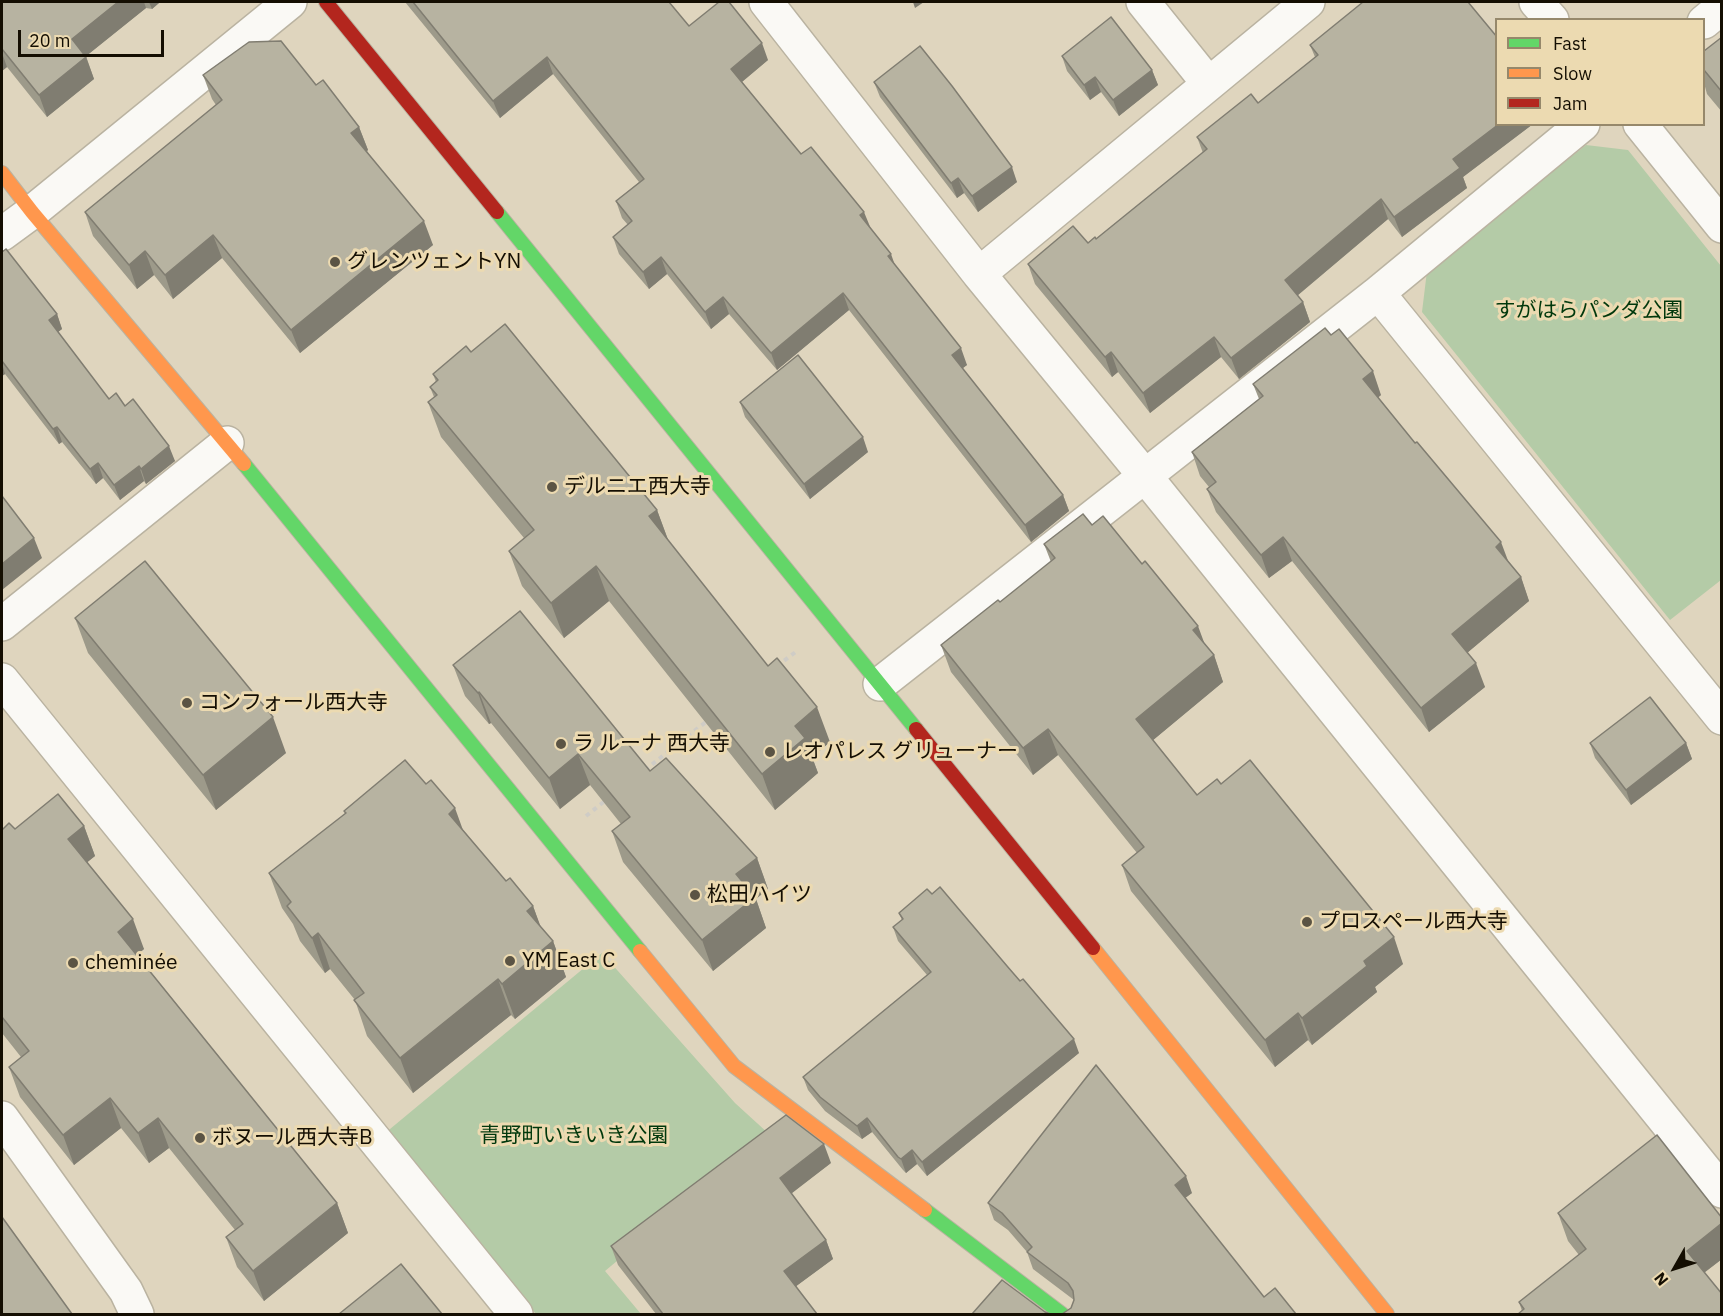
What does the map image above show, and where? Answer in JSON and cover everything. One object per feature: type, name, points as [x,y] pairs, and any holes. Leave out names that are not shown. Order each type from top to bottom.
[{"type":"street","points":[[2,234],[290,2]]},
{"type":"street","points":[[326,2],[832,624],[1387,1314]]},
{"type":"street","points":[[766,2],[979,274],[1145,476],[1722,1191]]},
{"type":"street","points":[[1143,2],[1208,83]]},
{"type":"street","points":[[979,274],[1308,2]]},
{"type":"street","points":[[1536,2],[1550,18]]},
{"type":"street","points":[[1705,21],[1722,7]]},
{"type":"street","points":[[880,684],[1378,293],[1581,126]]},
{"type":"street","points":[[1642,126],[1722,226]]},
{"type":"street","points":[[2,173],[32,212],[227,443],[734,1066],[1062,1314]]},
{"type":"street","points":[[1378,293],[1722,718]]},
{"type":"street","points":[[2,624],[227,443]]},
{"type":"street","points":[[2,680],[516,1314]]},
{"type":"street","points":[[2,1118],[126,1291],[137,1314]]},
{"type":"path","points":[[776,668],[832,624]]},
{"type":"path","points":[[636,777],[710,718]]},
{"type":"path","points":[[552,842],[608,798]]},
{"type":"green space","name":"すがはらパンダ公園","points":[[1586,145],[1628,150],[1721,266],[1721,580],[1670,620],[1422,312],[1427,271]]},
{"type":"green space","name":"青野町いきいき公園","points":[[602,953],[735,1103],[769,1134],[605,1271],[641,1314],[536,1314],[384,1134]]},
{"type":"building","points":[[2,2],[118,2],[72,39],[86,57],[39,95],[2,49]]},
{"type":"building","points":[[413,2],[669,2],[689,26],[719,2],[729,2],[762,43],[731,69],[801,154],[811,147],[864,212],[860,215],[891,254],[888,256],[961,348],[952,355],[1063,495],[1025,525],[843,293],[771,353],[723,297],[705,312],[661,257],[643,272],[613,237],[632,221],[616,201],[644,179],[547,57],[493,101]]},
{"type":"building","points":[[1363,2],[1468,2],[1495,35],[1496,126],[1453,159],[1460,168],[1394,217],[1381,199],[1285,280],[1303,302],[1231,358],[1214,337],[1143,393],[1111,352],[1105,357],[1028,264],[1073,226],[1088,243],[1095,237],[1096,239],[1207,149],[1197,137],[1251,94],[1258,103],[1318,55],[1310,45]]},
{"type":"building","points":[[1111,17],[1152,70],[1113,100],[1095,77],[1084,85],[1062,56]]},
{"type":"building","points":[[1722,37],[1722,92],[1705,71],[1705,50]]},
{"type":"building","points":[[281,41],[316,85],[323,80],[359,127],[351,133],[424,221],[291,330],[213,235],[165,275],[145,251],[129,265],[85,212],[222,100],[203,75],[249,42]]},
{"type":"building","points":[[920,46],[1012,167],[972,196],[958,178],[951,183],[874,82]]},
{"type":"building","points":[[6,249],[57,314],[49,320],[109,399],[116,393],[125,406],[133,399],[169,446],[141,469],[139,466],[114,485],[98,463],[90,469],[57,427],[53,429],[2,361],[2,252]]},
{"type":"building","points":[[505,324],[657,510],[649,516],[768,666],[777,658],[817,707],[795,726],[805,738],[762,774],[596,566],[551,603],[509,551],[534,530],[428,402],[437,395],[430,387],[438,380],[433,374],[466,346],[471,352]]},
{"type":"building","points":[[1325,328],[1331,335],[1339,329],[1373,371],[1363,379],[1501,542],[1496,547],[1521,577],[1452,634],[1476,663],[1421,708],[1283,537],[1261,555],[1207,489],[1216,482],[1192,452],[1263,396],[1253,384]]},
{"type":"building","points":[[798,355],[863,437],[804,484],[740,402]]},
{"type":"building","points":[[2,496],[34,538],[2,564]]},
{"type":"building","points":[[1083,514],[1092,525],[1103,516],[1142,564],[1145,561],[1198,626],[1193,630],[1214,655],[1136,719],[1197,795],[1217,779],[1221,784],[1250,760],[1394,937],[1364,961],[1367,966],[1302,1018],[1298,1013],[1265,1040],[1122,865],[1144,847],[1048,729],[1023,748],[941,645],[1055,558],[1044,544]]},
{"type":"building","name":"コンフォール西大寺","points":[[145,561],[273,717],[203,775],[75,618]]},
{"type":"building","points":[[520,611],[650,771],[666,758],[757,858],[736,874],[755,897],[702,940],[612,831],[630,817],[578,754],[549,778],[479,692],[453,665]]},
{"type":"building","points":[[1650,697],[1686,743],[1626,790],[1590,743]]},
{"type":"building","points":[[405,760],[426,784],[431,780],[455,808],[449,814],[506,881],[510,878],[533,906],[527,911],[553,941],[502,984],[498,979],[400,1058],[354,1000],[364,993],[318,933],[312,938],[287,906],[291,902],[269,873],[346,813],[344,811]]},
{"type":"building","points":[[58,794],[84,826],[68,839],[133,919],[118,932],[337,1203],[253,1271],[226,1237],[243,1224],[158,1118],[138,1133],[110,1098],[63,1135],[9,1067],[29,1051],[2,1017],[2,830],[9,823],[15,829]]},
{"type":"building","points":[[940,887],[1020,981],[1023,979],[1074,1039],[922,1162],[912,1150],[901,1159],[898,1157],[867,1118],[857,1126],[820,1097],[803,1077],[931,972],[893,927],[903,919],[899,913],[927,889],[932,894]]},
{"type":"building","points":[[1096,1065],[1186,1176],[1175,1185],[1264,1297],[1275,1288],[1296,1314],[1062,1314],[1071,1308],[1074,1300],[1073,1291],[1068,1283],[1027,1252],[1032,1247],[1002,1213],[988,1203]]},
{"type":"building","points":[[786,1115],[824,1144],[780,1178],[826,1240],[784,1271],[817,1314],[663,1314],[611,1246]]},
{"type":"building","points":[[1657,1135],[1722,1218],[1722,1223],[1687,1251],[1722,1294],[1722,1314],[1518,1314],[1524,1309],[1519,1302],[1586,1249],[1558,1213]]},
{"type":"building","points":[[2,1217],[72,1314],[2,1314]]},
{"type":"building","points":[[401,1264],[442,1314],[339,1314]]},
{"type":"building","points":[[1002,1280],[1045,1312],[1050,1314],[972,1314]]},
{"type":"traffic: fast","points":[[497,212],[916,729]]},
{"type":"traffic: fast","points":[[244,464],[640,951]]},
{"type":"traffic: fast","points":[[925,1210],[1062,1314]]},
{"type":"traffic: slow","points":[[2,173],[32,212],[244,464]]},
{"type":"traffic: slow","points":[[1093,948],[1387,1314]]},
{"type":"traffic: slow","points":[[640,951],[734,1066],[925,1210]]},
{"type":"traffic: jam","points":[[326,2],[497,212]]},
{"type":"traffic: jam","points":[[916,729],[1093,948]]},
{"type":"place","name":"グレンツェントYN","points":[[335,262]]},
{"type":"place","name":"デルニエ西大寺","points":[[552,487]]},
{"type":"place","name":"コンフォール西大寺","points":[[187,703]]},
{"type":"place","name":"ラ ルーナ 西大寺","points":[[561,744]]},
{"type":"place","name":"レオパレス グリューナー","points":[[770,752]]},
{"type":"place","name":"松田ハイツ","points":[[695,895]]},
{"type":"place","name":"プロスペール西大寺","points":[[1307,922]]},
{"type":"place","name":"YM East C","points":[[510,961]]},
{"type":"place","name":"cheminée","points":[[73,963]]},
{"type":"place","name":"ボヌール西大寺B","points":[[200,1138]]}]
